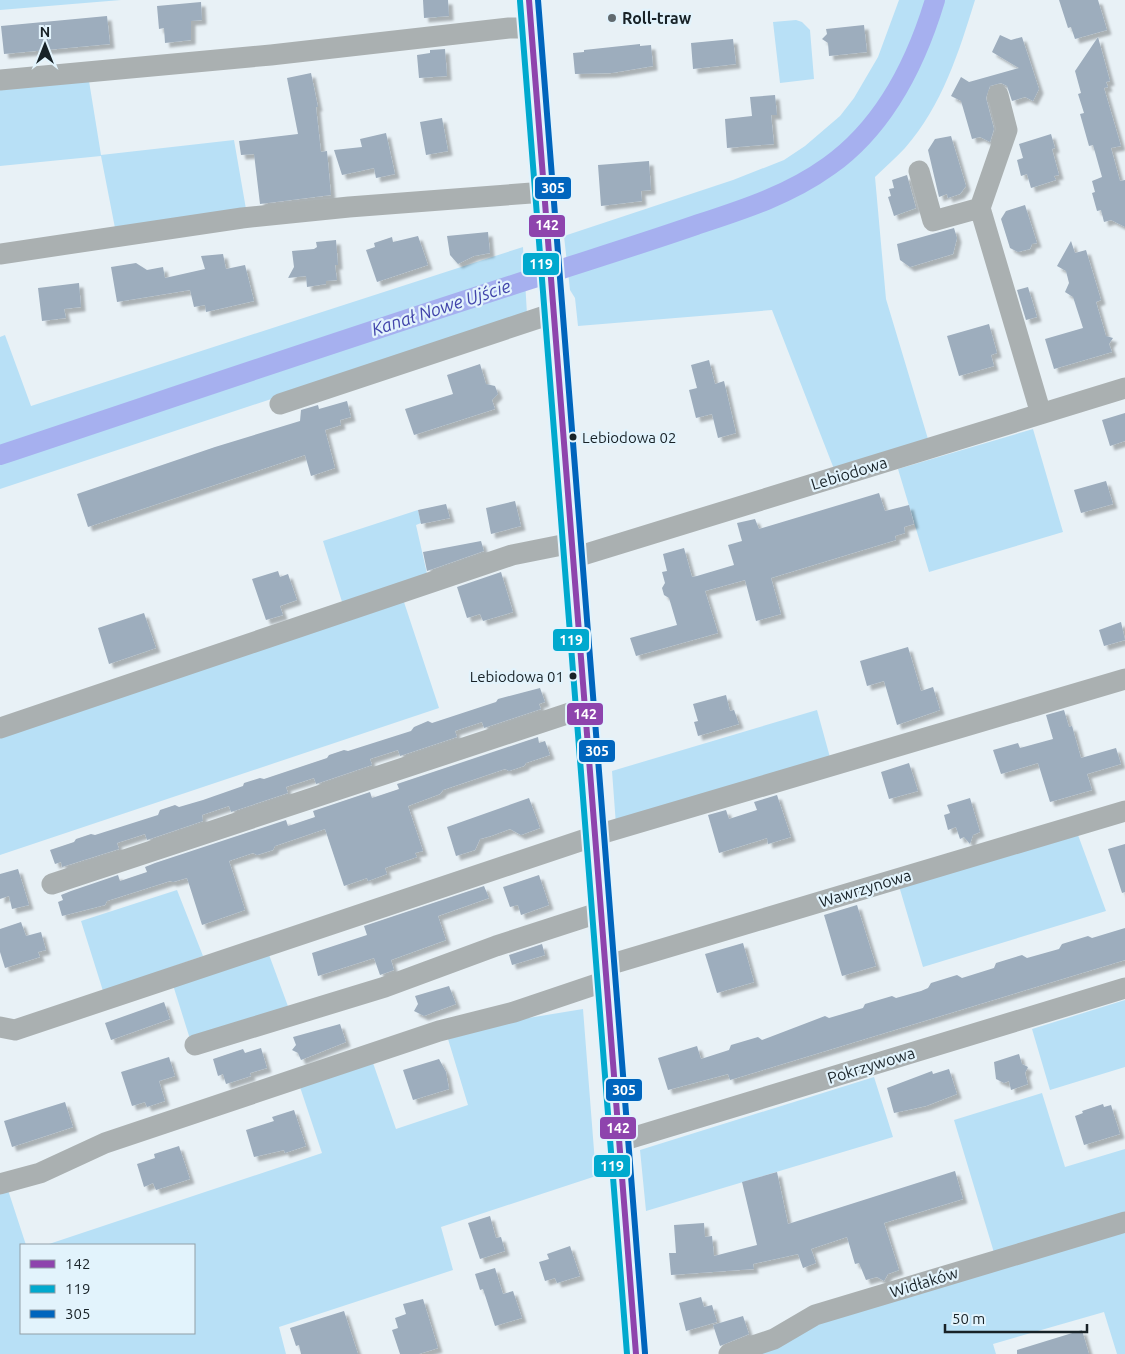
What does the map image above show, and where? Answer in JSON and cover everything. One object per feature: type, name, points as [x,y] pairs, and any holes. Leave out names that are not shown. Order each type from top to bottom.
[{"type":"street","points":[[529,0],[636,1354]]},
{"type":"street","points":[[0,80],[271,55],[509,28],[532,28]]},
{"type":"street","points":[[998,94],[1007,130],[980,208],[1041,414]]},
{"type":"street","points":[[919,171],[933,220],[980,208]]},
{"type":"street","points":[[0,254],[242,218],[349,207],[545,192]]},
{"type":"street","points":[[280,404],[553,302]]},
{"type":"street","name":"Lebiodowa","points":[[0,728],[512,555],[572,550],[1125,388]]},
{"type":"street","points":[[0,1027],[15,1030],[596,836],[1125,679]]},
{"type":"street","points":[[52,884],[585,708]]},
{"type":"street","name":"Wawrzynowa","points":[[0,1184],[40,1173],[105,1142],[439,1031],[514,1012],[606,973],[1125,811]]},
{"type":"street","points":[[195,1045],[385,987],[496,946],[601,912]]},
{"type":"street","name":"Pokrzywowa","points":[[618,1142],[1125,988]]},
{"type":"street","name":"Widłaków","points":[[729,1354],[774,1339],[815,1315],[1125,1222]]},
{"type":"shaded area","points":[[0,0],[121,0],[0,10]]},
{"type":"shaded area","points":[[899,0],[975,0],[956,59],[929,114],[905,148],[875,177],[886,299],[928,439],[834,469],[772,310],[578,326],[575,298],[570,290],[564,236],[733,180],[784,160],[805,146],[840,116],[854,98],[878,57]]},
{"type":"shaded area","points":[[796,20],[802,22],[810,30],[814,79],[780,83],[773,22]]},
{"type":"shaded area","points":[[89,81],[101,155],[234,140],[246,209],[115,228],[101,156],[0,166],[0,89]]},
{"type":"shaded area","points":[[523,247],[527,314],[0,489],[0,337],[5,335],[31,406]]},
{"type":"shaded area","points":[[1033,429],[1063,532],[929,572],[898,469]]},
{"type":"shaded area","points":[[418,510],[421,523],[416,525],[428,578],[343,605],[323,541]]},
{"type":"shaded area","points":[[402,596],[439,708],[0,855],[0,732]]},
{"type":"shaded area","points":[[817,710],[831,761],[616,825],[612,771]]},
{"type":"shaded area","points":[[1078,835],[1106,911],[923,967],[899,886]]},
{"type":"shaded area","points":[[177,890],[203,956],[103,991],[81,921]]},
{"type":"shaded area","points":[[268,952],[289,1009],[190,1039],[173,985]]},
{"type":"shaded area","points":[[1125,1000],[1125,1067],[1050,1090],[1032,1029]]},
{"type":"shaded area","points":[[583,1009],[596,1176],[441,1227],[453,1270],[279,1327],[286,1354],[0,1354],[0,1193],[8,1190],[26,1244],[20,1244],[20,1334],[195,1334],[195,1244],[49,1244],[322,1153],[300,1087],[373,1063],[396,1129],[468,1105],[448,1039],[516,1020]]},
{"type":"shaded area","points":[[874,1077],[893,1137],[646,1211],[640,1150]]},
{"type":"shaded area","points":[[1042,1093],[1065,1167],[1125,1149],[1125,1217],[995,1256],[954,1120]]},
{"type":"shaded area","points":[[1125,1230],[1125,1354],[1117,1354],[1104,1312],[993,1344],[996,1354],[760,1354],[804,1327]]},
{"type":"building","points":[[423,0],[448,0],[449,16],[424,18]]},
{"type":"building","points":[[1059,0],[1098,0],[1107,30],[1075,39],[1071,27],[1068,28]]},
{"type":"building","points":[[201,2],[202,20],[191,21],[191,40],[165,43],[164,28],[159,29],[157,6]]},
{"type":"building","points":[[107,16],[110,44],[4,54],[1,26]]},
{"type":"building","points":[[864,25],[867,52],[829,56],[828,43],[822,39],[827,34],[826,29]]},
{"type":"building","points":[[1000,35],[1011,40],[1022,37],[1039,89],[1033,101],[1025,97],[1012,101],[1007,86],[1001,83],[990,86],[986,98],[994,129],[990,142],[980,137],[972,139],[961,101],[951,96],[961,77],[969,82],[1019,68],[992,52]]},
{"type":"building","points":[[1098,37],[1110,81],[1106,82],[1108,87],[1104,88],[1121,146],[1111,148],[1120,181],[1125,180],[1125,227],[1111,220],[1104,222],[1101,210],[1097,211],[1092,193],[1095,192],[1092,181],[1102,177],[1093,145],[1089,146],[1080,114],[1084,113],[1078,94],[1081,93],[1075,71]]},
{"type":"building","points":[[733,39],[736,64],[693,69],[691,43]]},
{"type":"building","points":[[640,44],[640,46],[651,45],[653,66],[612,73],[575,74],[573,53],[584,52],[584,50]]},
{"type":"building","points":[[445,49],[447,76],[419,78],[417,55],[430,53],[430,50]]},
{"type":"building","points":[[311,73],[318,107],[316,107],[321,152],[327,151],[331,195],[260,204],[254,154],[241,155],[239,141],[298,134],[287,78]]},
{"type":"building","points":[[775,95],[777,115],[771,115],[774,144],[727,148],[725,119],[752,116],[750,97]]},
{"type":"building","points":[[442,118],[448,151],[426,155],[420,122]]},
{"type":"building","points":[[386,133],[395,174],[376,178],[374,168],[342,175],[334,150],[362,147],[360,139]]},
{"type":"building","points":[[1051,134],[1055,148],[1052,149],[1059,175],[1054,176],[1056,180],[1031,188],[1027,174],[1021,176],[1017,160],[1023,158],[1019,144]]},
{"type":"building","points":[[951,136],[966,186],[960,194],[948,198],[947,194],[939,197],[928,150],[935,139]]},
{"type":"building","points":[[649,161],[651,190],[641,191],[642,201],[601,206],[598,165]]},
{"type":"building","points":[[907,175],[916,208],[894,216],[888,197],[891,196],[889,189],[894,188],[892,180]]},
{"type":"building","points":[[1025,205],[1037,243],[1032,244],[1030,249],[1018,252],[1010,248],[1001,219],[1006,211]]},
{"type":"building","points":[[954,228],[957,238],[953,254],[910,267],[900,260],[897,244]]},
{"type":"building","points":[[488,232],[490,253],[474,256],[458,264],[450,255],[447,236]]},
{"type":"building","points":[[418,236],[428,265],[377,282],[366,250],[375,247],[374,243],[392,237],[393,242]]},
{"type":"building","points":[[336,240],[338,265],[335,265],[337,280],[326,281],[326,284],[307,287],[306,276],[288,278],[294,267],[292,251],[314,249],[317,247],[316,242]]},
{"type":"building","points":[[1071,241],[1075,253],[1086,250],[1101,300],[1096,302],[1106,336],[1113,338],[1109,344],[1112,352],[1054,369],[1045,339],[1083,328],[1073,297],[1065,292],[1069,283],[1066,271],[1057,266]]},
{"type":"building","points":[[223,254],[226,269],[245,265],[254,301],[206,312],[205,305],[194,307],[190,290],[117,302],[111,267],[136,263],[147,270],[163,267],[165,278],[205,269],[201,256]]},
{"type":"building","points":[[79,283],[81,307],[64,309],[66,318],[42,321],[38,288]]},
{"type":"building","points":[[1028,287],[1037,317],[1026,320],[1017,290]]},
{"type":"building","points":[[989,324],[997,353],[991,355],[994,366],[959,376],[947,336]]},
{"type":"building","points":[[709,360],[715,384],[724,381],[736,433],[718,438],[712,414],[696,418],[689,390],[697,388],[691,365]]},
{"type":"building","points":[[480,364],[486,384],[495,386],[498,394],[492,400],[495,409],[414,435],[405,409],[453,394],[447,375]]},
{"type":"building","points":[[347,401],[351,417],[340,420],[341,425],[325,430],[335,468],[311,476],[305,455],[88,527],[77,494],[215,447],[300,421],[301,410],[318,405],[319,409]]},
{"type":"building","points":[[1125,413],[1125,441],[1110,446],[1102,420]]},
{"type":"building","points":[[1106,481],[1113,504],[1081,513],[1074,490]]},
{"type":"building","points":[[879,493],[885,511],[909,505],[914,524],[904,527],[905,533],[895,536],[896,540],[771,578],[781,614],[756,621],[745,580],[705,591],[718,633],[636,656],[630,638],[677,625],[669,598],[664,595],[662,588],[665,583],[662,572],[667,571],[663,554],[684,548],[692,577],[697,576],[734,565],[728,545],[742,541],[737,523],[755,519],[759,529]]},
{"type":"building","points":[[515,501],[521,526],[491,534],[486,508]]},
{"type":"building","points":[[446,504],[450,518],[421,524],[418,510]]},
{"type":"building","points":[[481,541],[484,551],[427,571],[423,552]]},
{"type":"building","points":[[278,571],[280,577],[288,574],[297,600],[280,606],[283,615],[266,620],[252,579]]},
{"type":"building","points":[[501,572],[513,612],[483,621],[480,614],[467,618],[457,587]]},
{"type":"building","points":[[144,613],[156,648],[109,664],[98,628]]},
{"type":"building","points":[[1121,622],[1125,640],[1104,646],[1099,630]]},
{"type":"building","points":[[908,647],[921,691],[933,687],[940,710],[897,725],[884,681],[867,686],[860,661]]},
{"type":"building","points":[[540,688],[545,702],[539,704],[541,709],[484,728],[482,722],[455,731],[457,737],[400,756],[398,750],[370,759],[372,765],[316,784],[314,778],[286,787],[288,793],[231,812],[229,806],[202,815],[203,821],[147,840],[145,834],[117,843],[119,849],[62,867],[61,862],[55,864],[50,850],[91,834],[95,835],[158,815],[160,810],[175,805],[179,807],[203,800],[243,786],[244,783],[260,778],[264,779],[327,758],[329,755],[344,750],[348,751],[411,731],[414,727],[428,721],[432,723],[496,702],[498,699]]},
{"type":"building","points":[[726,695],[730,711],[734,710],[739,724],[698,736],[694,722],[698,721],[693,704]]},
{"type":"building","points":[[1064,710],[1069,727],[1072,726],[1081,758],[1116,748],[1121,764],[1087,774],[1092,790],[1050,802],[1038,763],[1001,774],[993,750],[1018,743],[1020,748],[1053,739],[1046,715]]},
{"type":"building","points":[[538,737],[539,743],[545,741],[550,755],[509,771],[505,769],[443,790],[440,794],[408,806],[423,851],[415,853],[417,857],[385,868],[387,874],[368,881],[367,878],[344,886],[325,829],[275,846],[273,850],[257,855],[253,853],[229,861],[245,910],[202,925],[187,878],[173,882],[170,881],[107,901],[105,905],[62,916],[58,902],[63,900],[61,895],[71,891],[118,875],[120,881],[147,872],[145,867],[155,863],[286,820],[288,826],[315,817],[313,811],[370,792],[372,798],[399,789],[397,784]]},
{"type":"building","points":[[909,763],[918,791],[889,799],[881,772]]},
{"type":"building","points":[[777,795],[791,837],[768,844],[767,838],[719,853],[708,815],[726,810],[729,819],[757,810],[754,802]]},
{"type":"building","points":[[529,798],[540,828],[521,835],[510,829],[480,839],[475,850],[456,856],[447,827]]},
{"type":"building","points":[[970,798],[980,832],[973,835],[970,844],[964,837],[960,839],[956,827],[948,830],[944,815],[950,813],[947,805]]},
{"type":"building","points":[[1125,844],[1125,892],[1122,893],[1108,849]]},
{"type":"building","points":[[18,869],[29,905],[12,909],[9,896],[0,899],[0,874]]},
{"type":"building","points":[[539,875],[549,905],[521,915],[518,905],[510,907],[503,887]]},
{"type":"building","points":[[484,886],[489,898],[438,916],[446,940],[391,960],[394,970],[380,975],[374,958],[318,976],[312,953],[367,935],[364,926]]},
{"type":"building","points":[[857,905],[876,966],[842,976],[824,915]]},
{"type":"building","points":[[21,922],[26,936],[41,932],[46,950],[38,952],[40,957],[5,968],[0,952],[0,929]]},
{"type":"building","points":[[1125,928],[1125,960],[730,1080],[728,1074],[668,1090],[658,1058],[697,1046],[701,1059],[729,1050],[731,1045],[758,1037],[762,1040],[825,1016],[829,1018],[863,1008],[865,1004],[892,996],[896,998],[921,991],[928,988],[931,983],[957,975],[962,978],[994,968],[996,963],[1022,955],[1027,958],[1059,949],[1062,944],[1088,936],[1092,938]]},
{"type":"building","points":[[743,943],[754,982],[717,993],[705,954]]},
{"type":"building","points":[[542,944],[545,955],[512,965],[509,955]]},
{"type":"building","points":[[449,986],[456,1004],[424,1016],[414,1011],[418,1004],[415,996]]},
{"type":"building","points":[[164,1002],[170,1019],[111,1040],[105,1023]]},
{"type":"building","points":[[340,1024],[346,1042],[301,1060],[298,1053],[292,1050],[296,1045],[293,1037]]},
{"type":"building","points":[[261,1048],[267,1068],[250,1073],[251,1076],[226,1084],[223,1074],[218,1076],[213,1059],[243,1049],[245,1053]]},
{"type":"building","points":[[1019,1054],[1022,1064],[1028,1067],[1025,1073],[1028,1084],[1011,1090],[1009,1081],[1004,1083],[996,1079],[994,1062]]},
{"type":"building","points":[[169,1057],[175,1076],[159,1081],[165,1101],[147,1107],[145,1102],[132,1106],[121,1072]]},
{"type":"building","points":[[439,1059],[446,1072],[449,1089],[413,1100],[403,1070]]},
{"type":"building","points":[[949,1069],[957,1094],[926,1106],[894,1113],[887,1088],[932,1071],[933,1074]]},
{"type":"building","points":[[65,1102],[73,1127],[12,1147],[4,1121]]},
{"type":"building","points":[[1103,1104],[1104,1107],[1111,1105],[1120,1134],[1084,1145],[1075,1116],[1083,1113],[1082,1111]]},
{"type":"building","points":[[294,1110],[306,1146],[285,1153],[284,1150],[254,1157],[246,1130],[274,1121],[272,1117]]},
{"type":"building","points":[[179,1146],[190,1179],[156,1190],[153,1183],[144,1187],[137,1164],[155,1158],[154,1154]]},
{"type":"building","points":[[955,1171],[963,1199],[884,1223],[899,1270],[888,1274],[884,1281],[877,1277],[866,1280],[859,1263],[855,1264],[847,1237],[811,1249],[816,1263],[803,1268],[798,1254],[753,1264],[754,1269],[671,1275],[669,1253],[676,1253],[674,1225],[704,1223],[705,1237],[712,1236],[714,1256],[757,1245],[742,1182],[777,1172],[788,1224]]},
{"type":"building","points":[[490,1216],[496,1238],[501,1237],[505,1251],[480,1259],[468,1223]]},
{"type":"building","points":[[570,1246],[580,1276],[557,1283],[555,1278],[545,1281],[539,1262],[549,1259],[547,1254]]},
{"type":"building","points":[[495,1268],[503,1294],[513,1291],[522,1318],[495,1326],[483,1289],[480,1290],[475,1274]]},
{"type":"building","points":[[701,1297],[704,1307],[712,1305],[717,1322],[686,1331],[679,1303]]},
{"type":"building","points":[[423,1299],[438,1348],[419,1354],[400,1354],[392,1330],[398,1328],[395,1318],[406,1314],[403,1304]]},
{"type":"building","points":[[344,1311],[358,1354],[301,1354],[299,1345],[296,1346],[290,1328]]},
{"type":"building","points":[[743,1316],[749,1334],[720,1346],[713,1325]]},
{"type":"building","points":[[1082,1330],[1089,1354],[1017,1354],[1017,1350]]},
{"type":"waterway","name":"Kanał Nowe Ujście","points":[[0,455],[675,232],[748,207],[798,185],[829,166],[849,150],[882,113],[908,70],[935,0]]},
{"type":"transit line","name":"142","points":[[529,0],[636,1354]]},
{"type":"transit line","name":"305","points":[[538,0],[645,1353]]},
{"type":"transit line","name":"119","points":[[520,1],[627,1354]]},
{"type":"place","name":"Roll-traw","points":[[612,18]]},
{"type":"place","name":"Lebiodowa 02","points":[[573,437]]},
{"type":"place","name":"Lebiodowa 01","points":[[573,676]]}]
